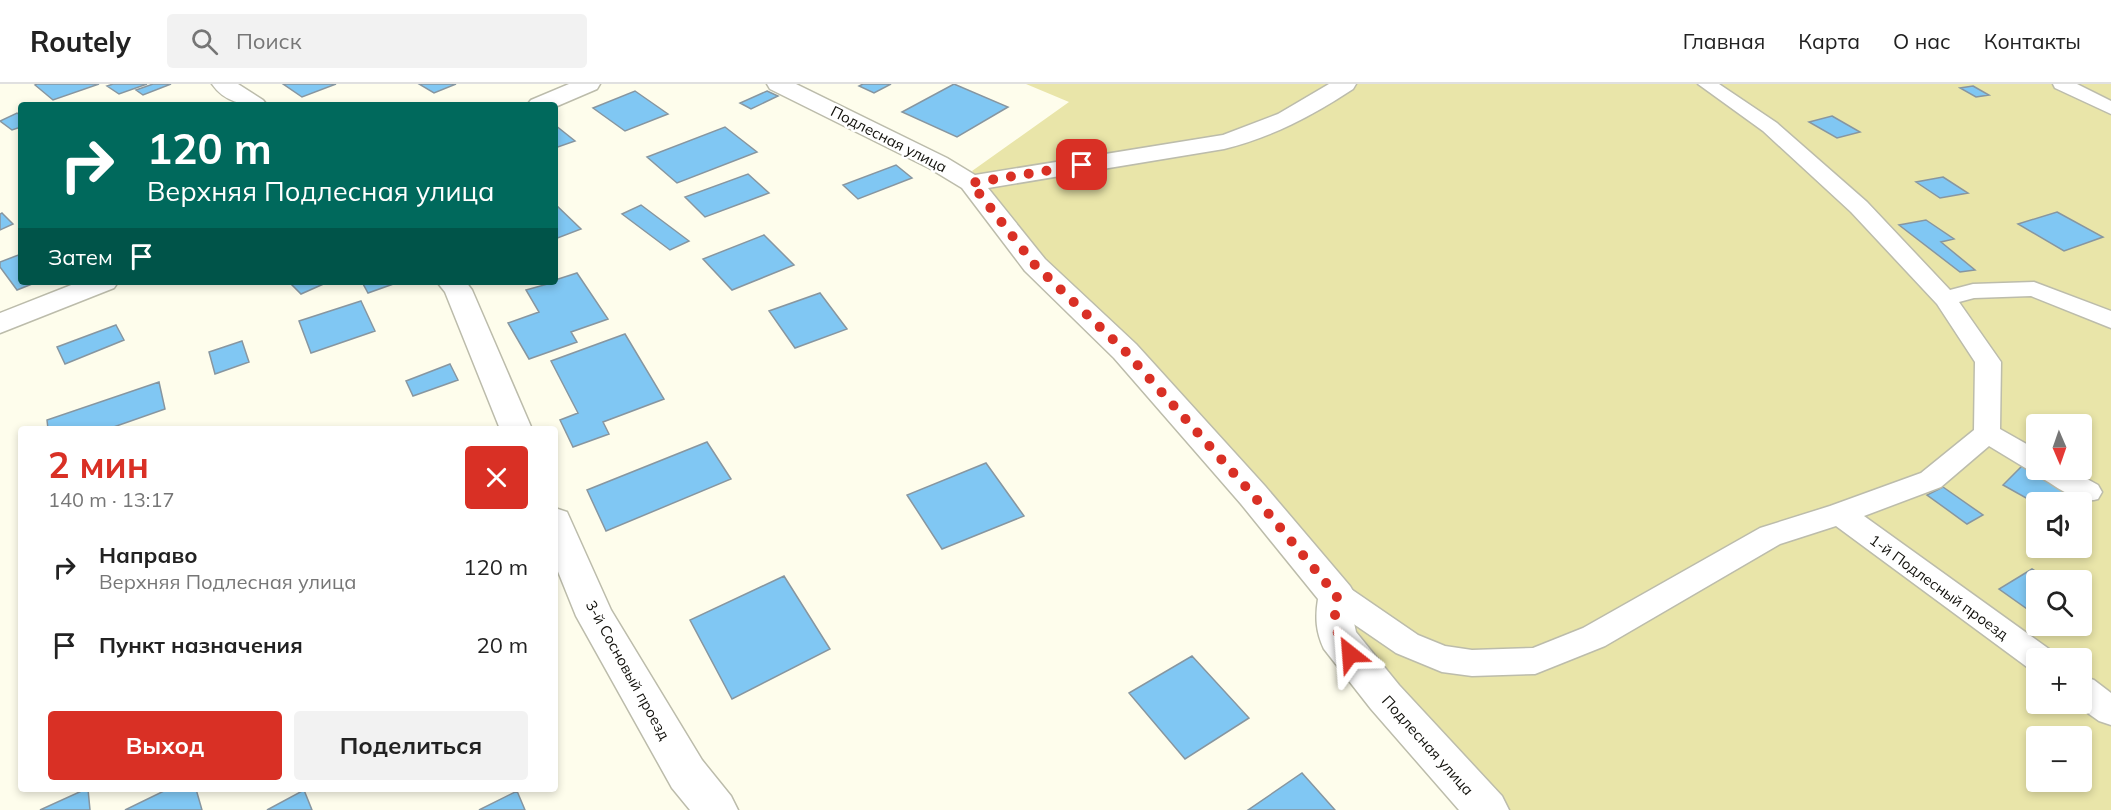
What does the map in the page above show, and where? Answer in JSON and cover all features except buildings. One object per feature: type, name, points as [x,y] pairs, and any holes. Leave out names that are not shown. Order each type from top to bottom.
[{"type":"street","points":[[223,84],[250,102]]},
{"type":"street","points":[[545,102],[589,84]]},
{"type":"street","name":"Подлесная улица","points":[[778,84],[938,163],[971,183],[1035,265],[1125,351],[1253,495],[1337,596],[1334,618],[1338,638],[1385,697],[1487,810]]},
{"type":"street","points":[[971,183],[1249,136],[1278,123],[1345,84]]},
{"type":"street","points":[[0,324],[97,285]]},
{"type":"street","points":[[454,285],[458,290],[515,426]]},
{"type":"street","name":"3-й Сосновый проезд","points":[[558,528],[595,616],[687,774],[716,810]]},
{"type":"lane","points":[[1337,596],[1407,644],[1442,660],[1472,663],[1535,662],[1594,637],[1770,536],[1840,514],[1931,480],[1987,433],[1988,362],[1945,299],[1859,207],[1770,127],[1707,84]]},
{"type":"lane","points":[[2062,84],[2111,108]]},
{"type":"lane","points":[[1945,299],[1973,291],[2034,289],[2111,320]]},
{"type":"lane","points":[[1987,433],[2026,456]]},
{"type":"lane","points":[[2067,480],[2088,492]]},
{"type":"lane","name":"1-й Подлесный проезд","points":[[1840,514],[2026,649]]},
{"type":"lane","points":[[2092,697],[2111,711]]},
{"type":"shaded area","points":[[1026,84],[2111,84],[2111,810],[1506,810],[1455,766],[1020,227],[972,171],[1069,102]]},
{"type":"route","points":[[1082,165],[971,183],[1035,265],[1125,351],[1253,495],[1337,596],[1334,618],[1338,638],[1350,654]]}]
